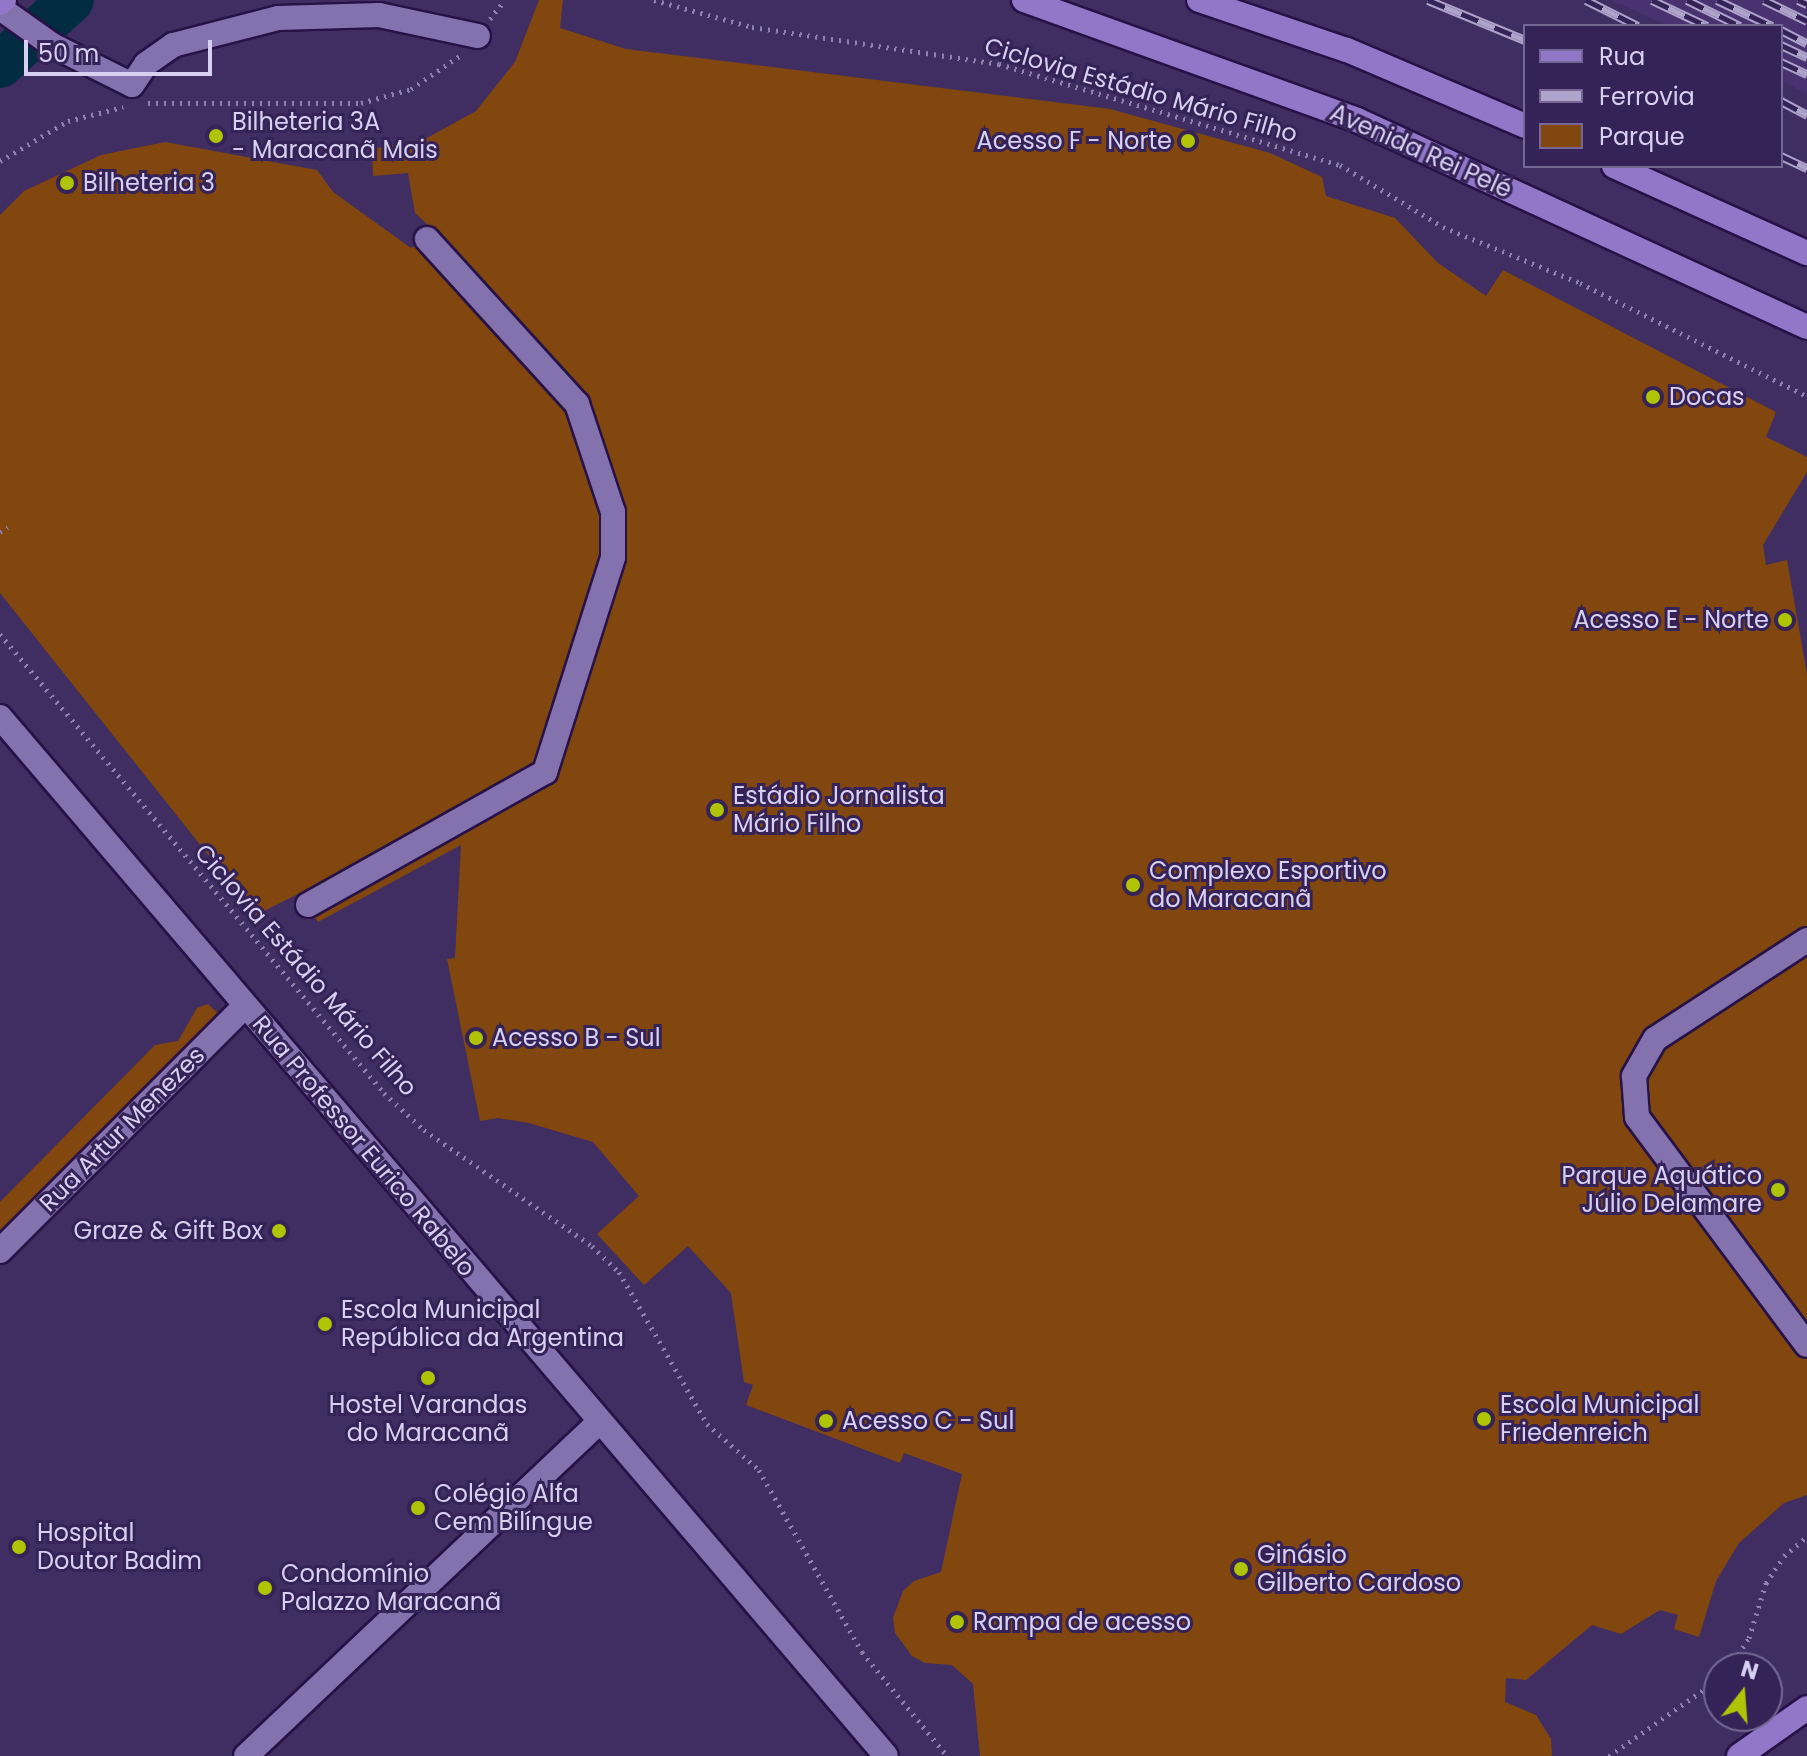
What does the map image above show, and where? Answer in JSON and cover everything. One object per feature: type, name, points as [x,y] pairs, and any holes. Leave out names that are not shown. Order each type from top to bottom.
[{"type":"main road","name":"Avenida Rei Pelé","points":[[1024,0],[1058,4],[1357,120],[1807,327]]},
{"type":"main road","points":[[1199,0],[1347,50],[1523,125]]},
{"type":"main road","points":[[1618,168],[1807,253]]},
{"type":"main road","points":[[1739,1756],[1807,1708]]},
{"type":"street","points":[[1,4],[52,45],[132,85],[146,64],[173,45],[278,18],[379,15],[478,36]]},
{"type":"street","points":[[308,905],[545,772],[613,557],[613,512],[577,404],[427,239]]},
{"type":"street","name":"Rua Professor Eurico Rabelo","points":[[0,717],[598,1423],[886,1756]]},
{"type":"street","points":[[1807,940],[1655,1039],[1634,1076],[1637,1117],[1645,1130],[1807,1345]]},
{"type":"street","name":"Rua Artur Menezes","points":[[0,1251],[245,1006]]},
{"type":"street","points":[[246,1756],[598,1423]]},
{"type":"path","points":[[144,103],[361,103],[411,89],[443,71],[478,36],[505,0]]},
{"type":"path","name":"Ciclovia Estádio Mário Filho","points":[[654,0],[752,27],[999,64],[1340,165],[1443,227],[1580,283],[1807,396]]},
{"type":"path","points":[[0,161],[68,121],[131,106]]},
{"type":"path","points":[[0,532],[8,527]]},
{"type":"path","name":"Ciclovia Estádio Mário Filho","points":[[0,634],[384,1093],[424,1130],[592,1246],[619,1272],[707,1424],[746,1453],[759,1470],[862,1652],[947,1756]]},
{"type":"path","points":[[1740,1652],[1749,1638],[1766,1583],[1784,1556],[1807,1537]]},
{"type":"path","points":[[1609,1756],[1703,1690]]},
{"type":"shaded area","points":[[1611,0],[1807,0],[1807,94],[1783,81],[1783,24],[1664,24]]},
{"type":"green space","name":"Complexo Esportivo do Maracanã","points":[[539,0],[563,0],[560,28],[626,49],[1110,109],[1270,153],[1322,177],[1326,196],[1395,218],[1438,263],[1486,296],[1503,270],[1776,412],[1766,437],[1807,457],[1807,472],[1763,545],[1766,565],[1787,560],[1807,674],[1807,1495],[1784,1503],[1739,1543],[1716,1581],[1699,1637],[1674,1629],[1678,1615],[1660,1610],[1621,1634],[1592,1625],[1526,1680],[1506,1678],[1505,1702],[1536,1715],[1551,1739],[1552,1756],[980,1756],[973,1684],[952,1665],[925,1663],[912,1656],[895,1633],[893,1618],[903,1591],[914,1581],[941,1572],[962,1474],[904,1453],[900,1463],[746,1405],[753,1385],[744,1382],[731,1293],[688,1246],[644,1285],[597,1234],[639,1196],[593,1142],[529,1123],[498,1118],[480,1121],[447,959],[455,958],[461,845],[318,922],[300,893],[256,915],[0,593],[0,215],[24,191],[101,155],[165,142],[317,170],[333,192],[411,248],[437,233],[415,213],[408,173],[373,176],[372,149],[425,139],[476,111],[515,62]]},
{"type":"green space","points":[[208,1004],[224,1019],[0,1239],[0,1202],[155,1045],[178,1041],[197,1008]]},
{"type":"waterway","points":[[0,65],[71,0]]},
{"type":"railway","points":[[1428,0],[1523,39]]},
{"type":"railway","points":[[1586,0],[1634,24]]},
{"type":"railway","points":[[1652,0],[1703,24]]},
{"type":"railway","points":[[1687,0],[1736,24]]},
{"type":"railway","points":[[1717,0],[1768,24]]},
{"type":"railway","points":[[1764,0],[1807,21]]},
{"type":"railway","points":[[1798,0],[1807,4]]},
{"type":"railway","points":[[1783,31],[1807,43]]},
{"type":"railway","points":[[1783,46],[1807,57]]},
{"type":"railway","points":[[1783,63],[1807,74]]},
{"type":"railway","points":[[1783,102],[1807,115]]},
{"type":"railway","points":[[1783,157],[1807,168]]},
{"type":"place","name":"Bilheteria 3A - Maracanã Mais","points":[[216,136]]},
{"type":"place","name":"Acesso F - Norte","points":[[1188,141]]},
{"type":"place","name":"Bilheteria 3","points":[[67,183]]},
{"type":"place","name":"Docas","points":[[1653,397]]},
{"type":"place","name":"Acesso E - Norte","points":[[1785,620]]},
{"type":"place","name":"Estádio Jornalista Mário Filho","points":[[717,810]]},
{"type":"place","name":"Complexo Esportivo do Maracanã","points":[[1133,885]]},
{"type":"place","name":"Acesso B - Sul","points":[[476,1038]]},
{"type":"place","name":"Parque Aquático Júlio Delamare","points":[[1778,1190]]},
{"type":"place","name":"Graze & Gift Box","points":[[279,1231]]},
{"type":"place","name":"Escola Municipal República da Argentina","points":[[325,1324]]},
{"type":"place","name":"Hostel Varandas do Maracanã","points":[[428,1378]]},
{"type":"place","name":"Escola Municipal Friedenreich","points":[[1484,1419]]},
{"type":"place","name":"Acesso C - Sul","points":[[826,1421]]},
{"type":"place","name":"Colégio Alfa Cem Bilíngue","points":[[418,1508]]},
{"type":"place","name":"Hospital Doutor Badim","points":[[19,1547]]},
{"type":"place","name":"Ginásio Gilberto Cardoso","points":[[1241,1569]]},
{"type":"place","name":"Condomínio Palazzo Maracanã","points":[[265,1588]]},
{"type":"place","name":"Rampa de acesso","points":[[957,1622]]}]
